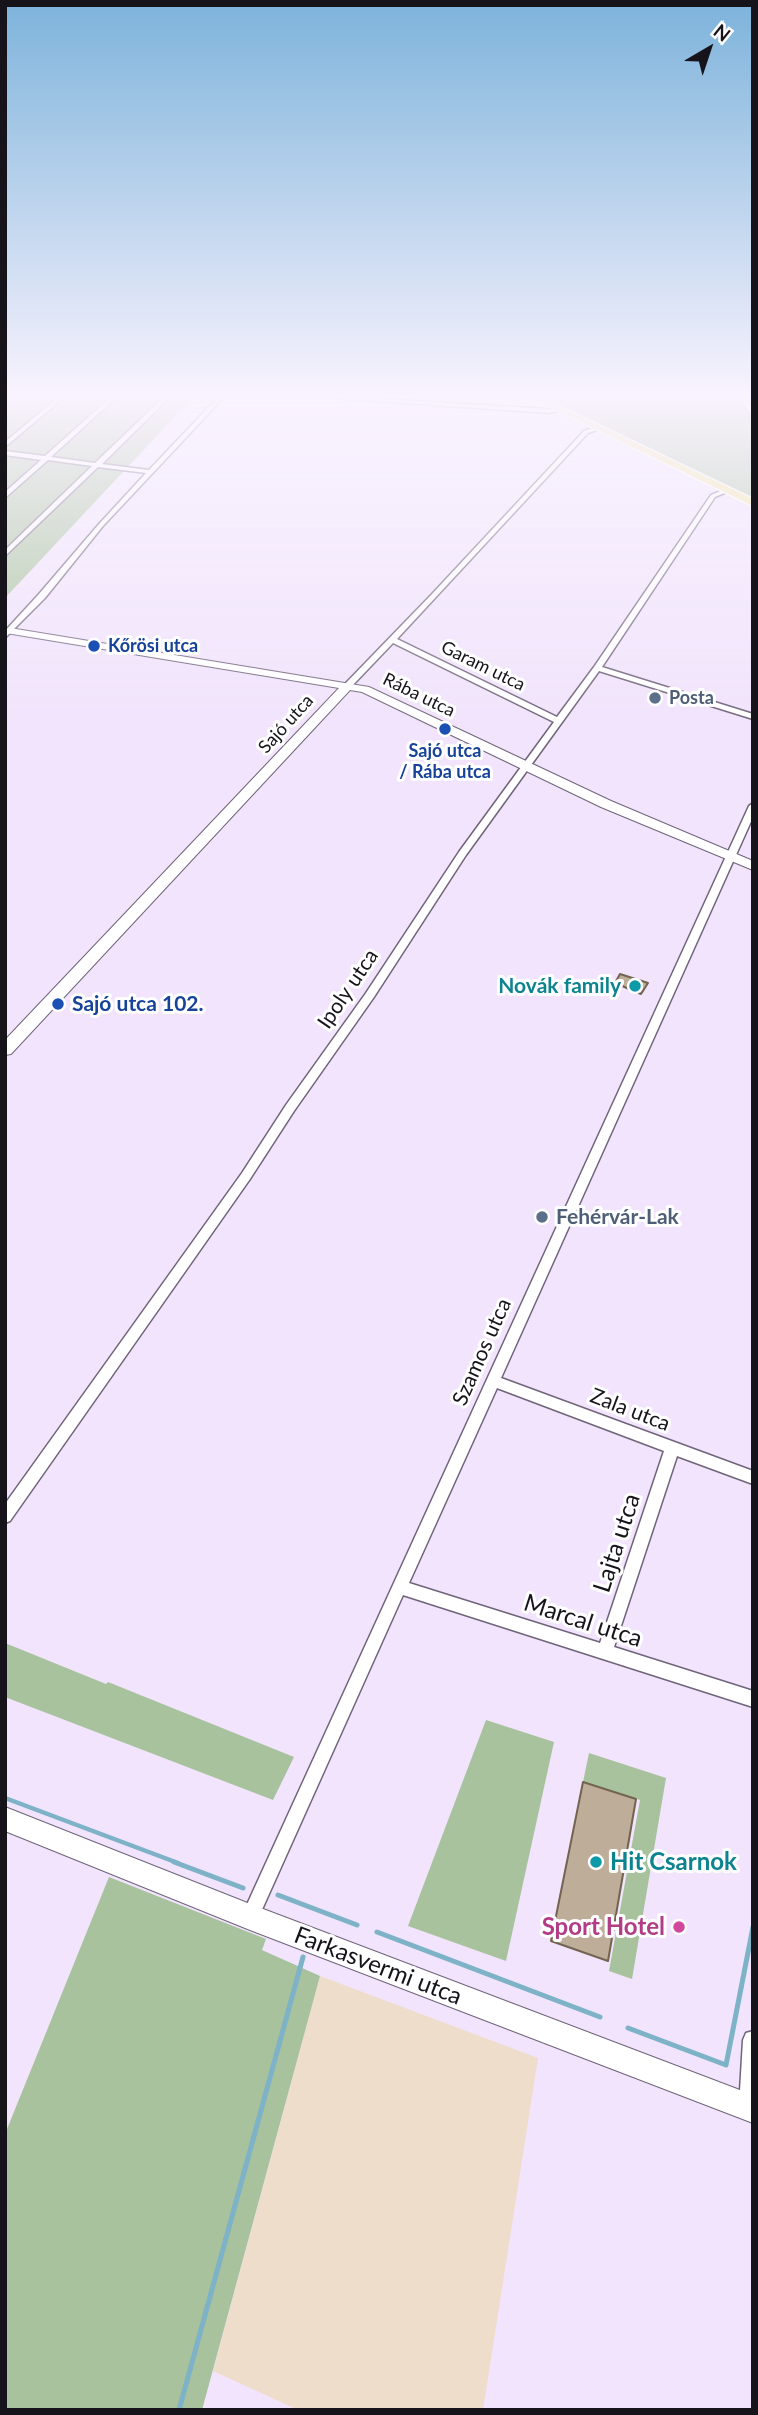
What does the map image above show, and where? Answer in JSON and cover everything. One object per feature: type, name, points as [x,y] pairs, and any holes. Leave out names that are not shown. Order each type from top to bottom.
[{"type":"street","points":[[5,554],[54,507]]},
{"type":"street","points":[[7,632],[118,507]]},
{"type":"street","name":"Sajó utca","points":[[5,1050],[517,507]]},
{"type":"street","name":"Ipoly utca","points":[[5,1517],[241,1183],[370,995],[462,854],[597,668],[706,507]]},
{"type":"street","name":"Rába utca","points":[[7,632],[371,691],[626,813],[753,866]]},
{"type":"street","name":"Garam utca","points":[[393,640],[559,721]]},
{"type":"street","points":[[597,668],[753,717]]},
{"type":"street","name":"Szamos utca","points":[[250,1917],[728,856],[753,806]]},
{"type":"street","name":"Zala utca","points":[[492,1380],[753,1478]]},
{"type":"street","name":"Lajta utca","points":[[605,1652],[672,1448]]},
{"type":"street","name":"Marcal utca","points":[[400,1587],[753,1699]]},
{"type":"street","name":"Farkasvermi utca","points":[[5,1819],[250,1917],[751,2109]]},
{"type":"street","points":[[751,2109],[753,2040]]},
{"type":"shaded area","points":[[320,1976],[538,2058],[483,2410],[298,2410],[213,2371]]},
{"type":"green space","points":[[5,507],[90,507],[5,598]]},
{"type":"green space","points":[[5,1643],[294,1757],[273,1800],[5,1697]]},
{"type":"green space","points":[[486,1720],[554,1742],[506,1961],[408,1926]]},
{"type":"green space","points":[[589,1753],[666,1778],[632,1979],[609,1971],[640,1800],[583,1782]]},
{"type":"green space","points":[[109,1877],[266,1939],[262,1950],[320,1976],[202,2410],[5,2410],[5,2134]]},
{"type":"building","name":"Novák family","points":[[620,974],[648,983],[641,994],[615,983]]},
{"type":"building","name":"Hit Csarnok","points":[[583,1782],[636,1799],[608,1961],[551,1941]]},
{"type":"waterway","points":[[5,1798],[178,1863]]},
{"type":"waterway","points":[[174,1862],[243,1888]]},
{"type":"waterway","points":[[278,1895],[357,1925]]},
{"type":"waterway","points":[[628,2028],[726,2065],[753,1927]]},
{"type":"waterway","points":[[377,1932],[600,2017]]},
{"type":"waterway","points":[[179,2410],[303,1957]]},
{"type":"place","name":"Kőrösi utca","points":[[94,646]]},
{"type":"place","name":"Posta","points":[[655,698]]},
{"type":"place","name":"Sajó utca / Rába utca","points":[[445,729]]},
{"type":"place","name":"Novák family","points":[[635,986]]},
{"type":"place","name":"Sajó utca 102.","points":[[58,1004]]},
{"type":"place","name":"Fehérvár-Lak","points":[[542,1217]]},
{"type":"place","name":"Hit Csarnok","points":[[596,1862]]},
{"type":"place","name":"Sport Hotel","points":[[679,1927]]}]
